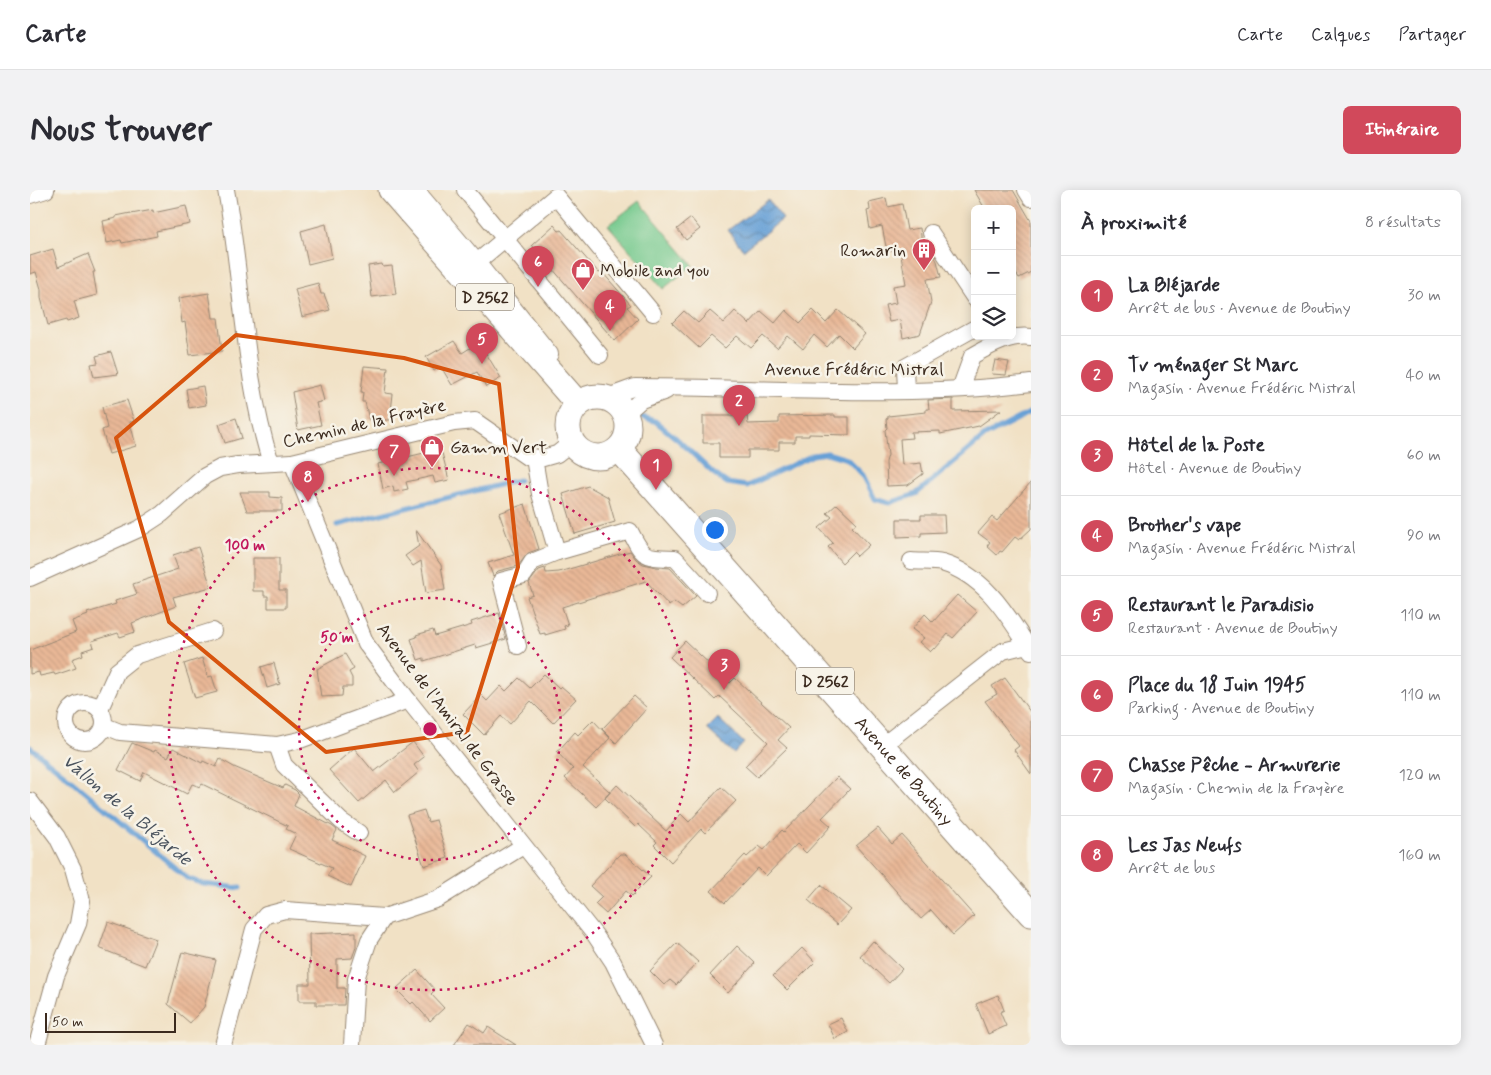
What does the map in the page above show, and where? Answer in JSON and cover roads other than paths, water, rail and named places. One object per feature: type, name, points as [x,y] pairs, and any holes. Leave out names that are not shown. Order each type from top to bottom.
[{"type":"main road","name":"D 2562","points":[[390,190],[470,267],[589,401]]},
{"type":"main road","points":[[589,401],[620,407],[625,414],[628,423],[624,441],[612,454],[603,457],[585,454],[572,442],[568,433],[568,422],[572,412],[589,401]]},
{"type":"main road","name":"Avenue de Boutiny","points":[[619,448],[1031,914]]},
{"type":"street","points":[[30,194],[46,190]]},
{"type":"street","points":[[226,190],[231,216],[246,346],[271,463]]},
{"type":"street","points":[[416,190],[470,267],[553,192],[652,313]]},
{"type":"street","points":[[465,190],[600,355]]},
{"type":"street","points":[[1026,190],[1031,198]]},
{"type":"street","points":[[931,233],[972,295]]},
{"type":"street","points":[[906,391],[905,367],[971,330]]},
{"type":"street","points":[[960,390],[972,356],[999,341],[1031,336]]},
{"type":"street","name":"Avenue Frédéric Mistral","points":[[589,401],[635,388],[906,391],[984,389],[1031,383]]},
{"type":"street","name":"Avenue Frédéric Mistral","points":[[625,414],[641,400],[677,387]]},
{"type":"street","name":"Chemin de la Frayère","points":[[30,578],[139,529],[162,514],[204,476],[220,468],[292,462],[454,423],[474,421],[527,457],[534,458]]},
{"type":"street","points":[[557,552],[540,494],[534,458],[543,458],[557,454],[572,442]]},
{"type":"street","name":"Avenue de l'Amiral de Grasse","points":[[292,462],[366,644],[613,962],[654,1045]]},
{"type":"street","points":[[518,646],[501,581],[524,575],[532,562],[557,552],[630,531],[640,551],[651,558],[675,558],[707,593]]},
{"type":"street","points":[[882,746],[1003,652],[1030,647],[993,596],[968,575],[942,563],[911,561]]},
{"type":"street","points":[[100,709],[117,671],[137,655],[213,631]]},
{"type":"street","points":[[105,726],[120,732],[277,745],[300,740],[408,700]]},
{"type":"street","points":[[83,703],[94,705],[100,709],[105,720],[105,726],[102,733],[96,739],[88,742],[78,741],[68,732],[66,722],[70,710],[76,705],[83,703]]},
{"type":"street","points":[[277,745],[284,765],[341,821],[359,833]]},
{"type":"street","points":[[30,801],[57,837],[73,869],[82,901],[78,924],[56,976],[37,1045]]},
{"type":"street","points":[[223,1045],[254,929],[266,915],[286,910],[384,917],[438,899],[523,846]]},
{"type":"street","points":[[352,1045],[356,979],[369,940],[384,917]]},
{"type":"water","points":[[768,200],[783,219],[743,250],[728,230]]},
{"type":"water","points":[[718,718],[744,743],[734,754],[707,729]]},
{"type":"waterway","points":[[638,416],[655,421],[713,473],[727,483],[747,486],[813,455],[827,453],[847,459],[863,475],[875,499],[889,503],[916,494],[985,436],[1031,412]]},
{"type":"waterway","points":[[337,525],[519,480]]},
{"type":"waterway","name":"Vallon de la Bléjarde","points":[[30,747],[187,878],[203,884],[240,888]]},
{"type":"place","name":"Romarin","points":[[924,271]]},
{"type":"place","name":"Place du 18 Juin 1945","points":[[538,287]]},
{"type":"place","name":"Mobile and you","points":[[583,291]]},
{"type":"place","name":"Brother's vape","points":[[610,331]]},
{"type":"place","name":"Restaurant le Paradisio","points":[[482,364]]},
{"type":"place","name":"Tv ménager St Marc","points":[[739,426]]},
{"type":"place","name":"Gamm Vert","points":[[432,468]]},
{"type":"place","name":"Chasse Pêche - Armurerie","points":[[394,476]]},
{"type":"place","name":"La Bléjarde","points":[[656,490]]},
{"type":"place","name":"Les Jas Neufs","points":[[308,502]]},
{"type":"place","name":"Hôtel de la Poste","points":[[724,690]]}]
